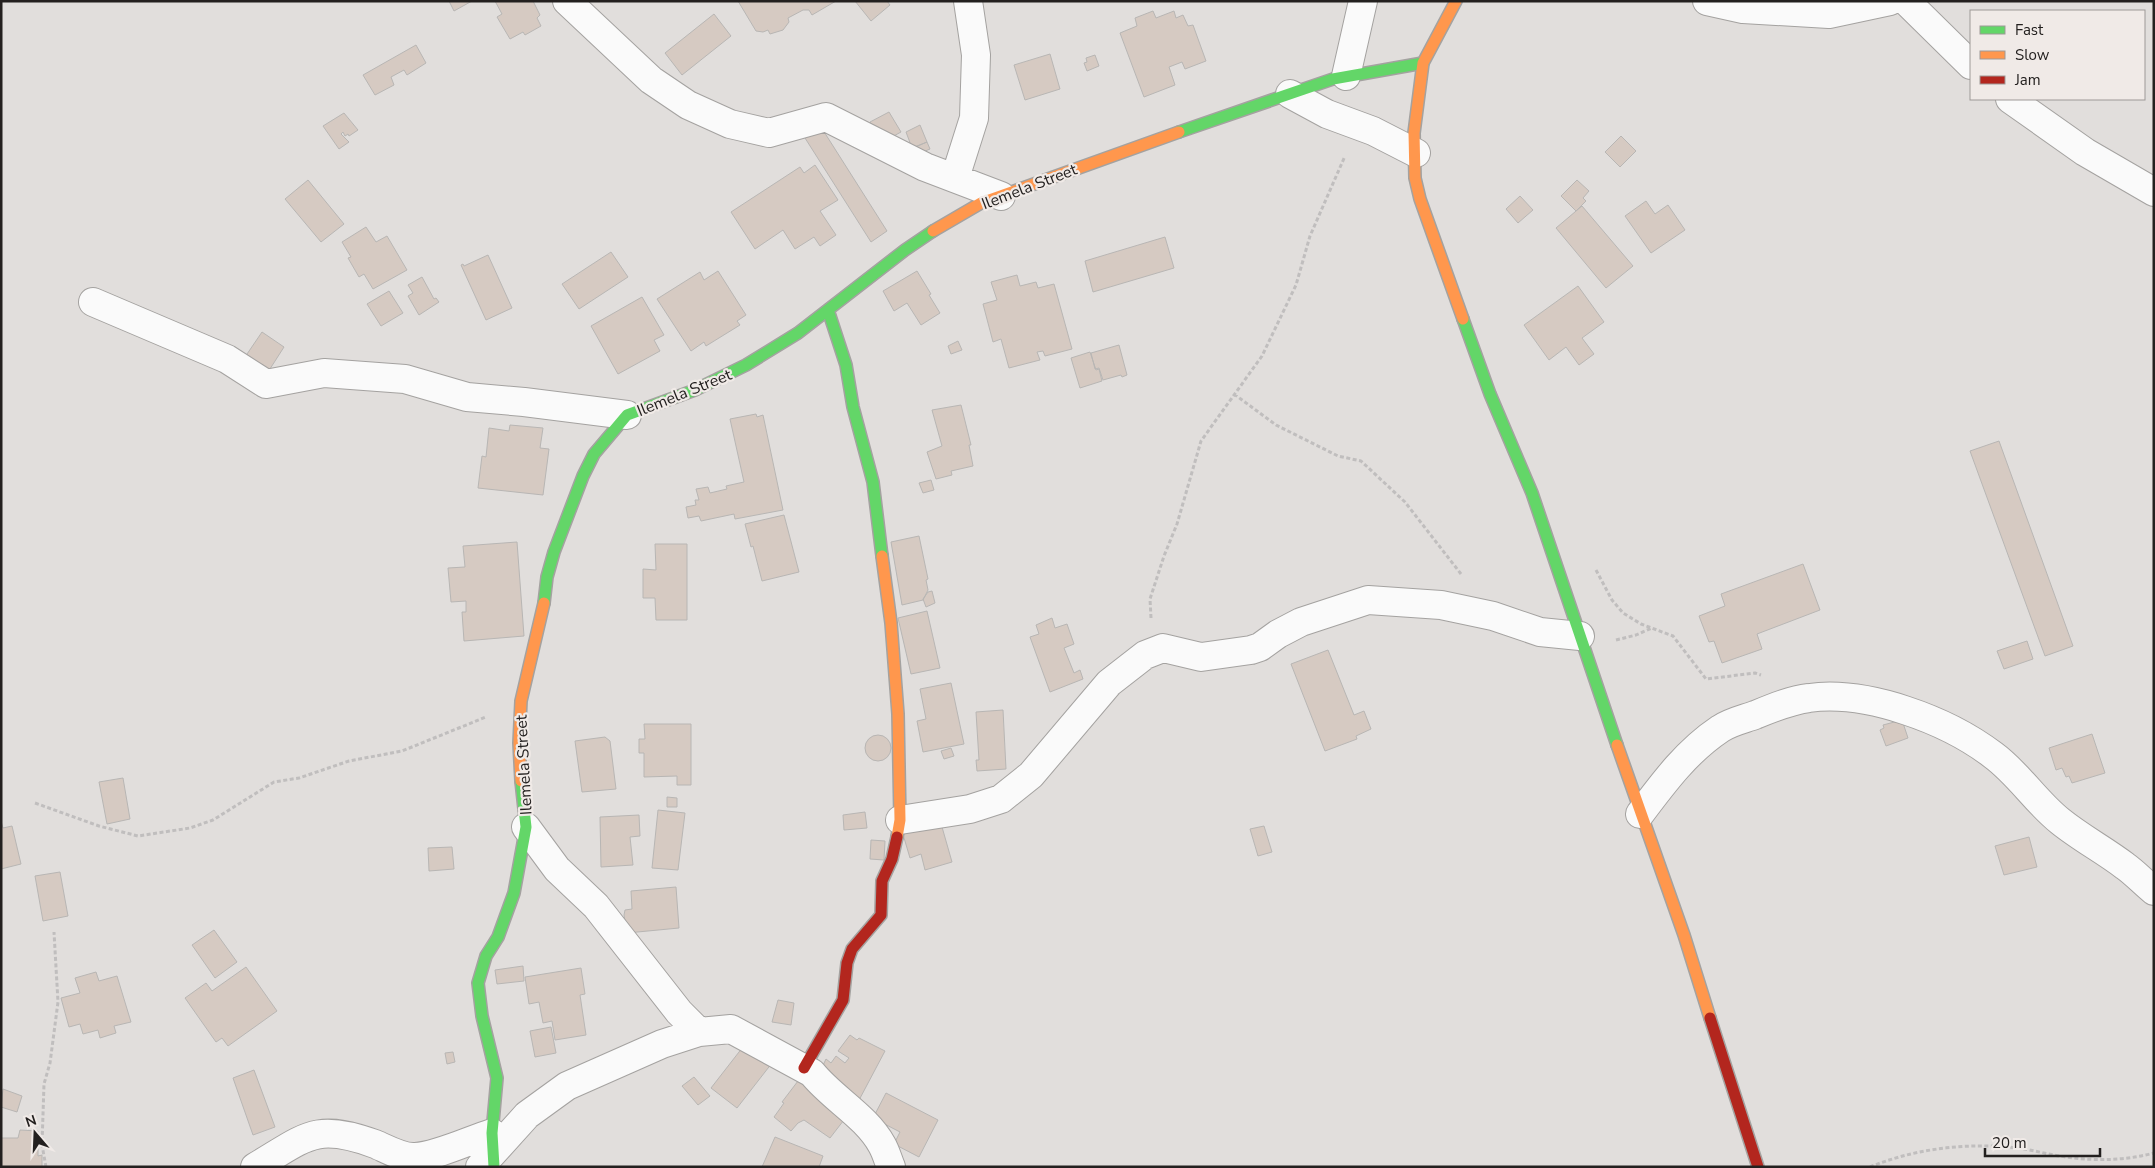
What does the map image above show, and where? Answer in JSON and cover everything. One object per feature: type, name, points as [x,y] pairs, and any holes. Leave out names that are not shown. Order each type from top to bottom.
[{"type":"street","points":[[955,178],[974,118],[976,55],[968,1]]},
{"type":"street","points":[[1346,76],[1363,1]]},
{"type":"street","points":[[1456,1],[1423,63],[1414,133],[1416,153],[1415,178],[1423,208],[1490,394],[1532,493],[1640,814],[1684,935],[1758,1167]]},
{"type":"street","points":[[1707,1],[1743,9],[1829,14],[1890,1]]},
{"type":"street","points":[[1906,1],[1970,65]]},
{"type":"street","points":[[568,2],[651,80],[688,104],[730,124],[770,134],[826,117],[925,167],[1001,196]]},
{"type":"street","name":"Ilemela Street","points":[[489,1155],[497,1078],[482,1016],[478,983],[486,956],[498,937],[514,893],[526,827],[520,763],[521,701],[543,607],[547,577],[568,516],[594,454],[605,439],[627,415],[695,390],[746,365],[798,333],[905,250],[942,225],[981,203],[1106,157],[1333,78],[1423,63]]},
{"type":"street","points":[[1290,94],[1326,114],[1359,126],[1416,153]]},
{"type":"street","points":[[2011,100],[2085,152],[2154,192]]},
{"type":"street","points":[[93,302],[227,359],[266,384],[324,373],[405,379],[467,397],[627,415]]},
{"type":"street","points":[[804,1068],[843,1000],[847,963],[852,949],[882,915],[882,881],[892,859],[900,820],[898,714],[892,632],[873,482],[853,407],[846,365],[828,310]]},
{"type":"street","points":[[900,820],[970,809],[1000,799],[1031,775],[1109,683],[1145,655],[1163,648],[1201,657],[1251,650],[1260,647],[1278,634],[1301,622],[1368,600],[1441,606],[1493,616],[1540,632],[1580,636]]},
{"type":"street","points":[[1640,814],[1676,766],[1721,728],[1772,708],[1809,698],[1865,698],[1904,709],[1951,730],[1992,754],[2018,776],[2038,802],[2059,821],[2088,843],[2125,866],[2154,891]]},
{"type":"street","points":[[526,827],[557,869],[596,906],[679,1012],[699,1032]]},
{"type":"street","points":[[255,1167],[295,1142],[332,1132],[352,1136],[414,1157],[489,1155],[527,1115],[567,1086],[662,1044],[699,1032],[730,1030],[812,1073],[822,1085],[871,1130],[882,1145],[891,1167]]},
{"type":"path","points":[[1152,652],[1150,599],[1177,524],[1201,441],[1262,356],[1296,285],[1310,236],[1359,126]]},
{"type":"path","points":[[1234,394],[1276,425],[1338,456],[1361,462],[1405,502],[1493,616]]},
{"type":"path","points":[[1594,567],[1612,600],[1623,613],[1641,624],[1673,636],[1706,679],[1755,673],[1763,676]]},
{"type":"path","points":[[36,803],[98,826],[138,836],[190,828],[213,820],[274,782],[299,778],[349,761],[402,751],[464,727],[521,701]]},
{"type":"path","points":[[46,1167],[42,1146],[44,1084],[50,1064],[58,1002],[54,932]]},
{"type":"path","points":[[1870,1167],[1889,1159],[1950,1147],[2005,1146],[2074,1158],[2132,1159],[2154,1153]]},
{"type":"building","points":[[449,1],[472,1],[454,11]]},
{"type":"building","points":[[495,1],[533,1],[540,15],[537,18],[541,26],[525,35],[523,32],[510,39],[497,17],[502,14]]},
{"type":"building","points":[[738,1],[836,1],[812,15],[809,10],[803,10],[788,18],[789,22],[783,30],[770,34],[768,30],[763,32],[756,31]]},
{"type":"building","points":[[855,1],[887,1],[890,5],[871,21]]},
{"type":"building","points":[[1153,11],[1156,18],[1174,11],[1176,18],[1183,15],[1188,26],[1193,25],[1206,61],[1185,69],[1182,62],[1169,67],[1175,85],[1144,97],[1120,33],[1137,26],[1135,18]]},
{"type":"building","points":[[714,14],[731,36],[682,75],[665,53]]},
{"type":"building","points":[[416,45],[426,63],[407,75],[404,70],[391,77],[394,85],[375,95],[363,75]]},
{"type":"building","points":[[1050,54],[1060,89],[1025,100],[1014,65]]},
{"type":"building","points":[[1095,55],[1099,66],[1087,71],[1084,63],[1087,62],[1086,58]]},
{"type":"building","points":[[889,112],[901,132],[881,143],[870,122]]},
{"type":"building","points":[[344,113],[358,130],[349,136],[348,134],[345,136],[343,132],[341,134],[349,142],[339,149],[323,126]]},
{"type":"building","points":[[920,125],[927,142],[912,148],[906,132]]},
{"type":"building","points":[[821,127],[887,231],[871,242],[805,138]]},
{"type":"building","points":[[1621,136],[1636,151],[1620,167],[1605,152]]},
{"type":"building","points":[[927,142],[930,149],[916,155],[913,148]]},
{"type":"building","points":[[815,165],[838,200],[820,211],[836,235],[820,246],[814,237],[795,249],[783,230],[755,249],[731,212],[800,167],[804,173]]},
{"type":"building","points":[[308,180],[344,224],[321,242],[285,199]]},
{"type":"building","points":[[1577,180],[1589,191],[1583,198],[1586,201],[1576,211],[1561,196]]},
{"type":"building","points":[[1520,196],[1533,210],[1518,223],[1506,209]]},
{"type":"building","points":[[1646,201],[1655,214],[1668,205],[1685,230],[1651,253],[1625,216]]},
{"type":"building","points":[[1582,206],[1633,266],[1606,288],[1556,228]]},
{"type":"building","points":[[366,227],[376,242],[387,236],[407,270],[373,289],[364,274],[359,277],[348,258],[351,257],[342,242]]},
{"type":"building","points":[[1165,237],[1174,268],[1093,292],[1085,261]]},
{"type":"building","points":[[611,252],[628,277],[579,309],[562,284]]},
{"type":"building","points":[[488,255],[512,308],[486,320],[461,265],[463,264],[464,266]]},
{"type":"building","points":[[718,271],[746,315],[737,321],[740,325],[706,346],[704,342],[691,351],[657,299],[700,272],[704,280]]},
{"type":"building","points":[[917,271],[940,313],[921,325],[907,303],[894,311],[883,291]]},
{"type":"building","points":[[1017,275],[1020,286],[1036,282],[1038,288],[1054,284],[1072,349],[1045,356],[1043,351],[1037,352],[1040,360],[1009,368],[1001,339],[993,342],[983,304],[997,300],[991,282]]},
{"type":"building","points":[[422,277],[434,299],[436,298],[439,302],[419,315],[408,296],[413,293],[408,285]]},
{"type":"building","points":[[1578,286],[1604,322],[1582,338],[1594,354],[1579,365],[1566,347],[1549,360],[1524,325]]},
{"type":"building","points":[[389,291],[403,313],[381,326],[367,304]]},
{"type":"building","points":[[642,297],[664,335],[654,340],[660,351],[618,374],[591,326]]},
{"type":"building","points":[[262,332],[284,347],[268,372],[245,357]]},
{"type":"building","points":[[958,341],[962,350],[951,354],[948,346]]},
{"type":"building","points":[[1119,345],[1127,375],[1103,380],[1099,368],[1095,369],[1091,353]]},
{"type":"building","points":[[1090,352],[1096,370],[1099,369],[1102,381],[1080,388],[1071,358]]},
{"type":"building","points":[[961,405],[971,445],[969,445],[973,466],[951,471],[952,475],[936,479],[927,452],[942,446],[932,410]]},
{"type":"building","points":[[756,414],[757,417],[763,415],[783,510],[735,519],[734,514],[701,521],[699,516],[688,518],[686,507],[696,505],[695,500],[699,500],[696,489],[708,487],[710,493],[727,489],[726,486],[744,482],[730,419]]},
{"type":"building","points":[[510,425],[543,428],[540,448],[549,449],[543,495],[478,488],[482,456],[486,457],[489,428],[509,431]]},
{"type":"building","points":[[1999,441],[2073,646],[2045,656],[1970,451]]},
{"type":"building","points":[[931,480],[934,490],[923,493],[919,483]]},
{"type":"building","points":[[784,515],[799,572],[762,581],[745,524]]},
{"type":"building","points":[[919,536],[928,579],[926,580],[928,590],[923,600],[902,605],[891,542]]},
{"type":"building","points":[[517,542],[524,636],[464,641],[462,612],[466,612],[466,601],[451,602],[448,568],[465,567],[463,546]]},
{"type":"building","points":[[655,544],[687,544],[687,620],[656,620],[655,598],[643,598],[643,569],[656,570]]},
{"type":"building","points":[[1803,564],[1820,610],[1757,634],[1762,649],[1722,663],[1714,641],[1709,642],[1699,616],[1725,606],[1721,594]]},
{"type":"building","points":[[932,591],[935,603],[926,607],[923,599],[928,592]]},
{"type":"building","points":[[927,611],[940,668],[911,674],[898,618]]},
{"type":"building","points":[[1052,618],[1055,628],[1067,624],[1074,644],[1064,648],[1074,673],[1080,670],[1083,679],[1050,692],[1030,637],[1039,634],[1036,625]]},
{"type":"building","points":[[2027,641],[2033,659],[2004,669],[1997,651]]},
{"type":"building","points":[[1328,650],[1354,715],[1364,711],[1371,729],[1356,736],[1357,739],[1325,751],[1291,664]]},
{"type":"building","points":[[951,683],[964,744],[923,752],[917,721],[926,719],[920,689]]},
{"type":"building","points":[[1003,710],[1006,769],[977,771],[976,760],[979,760],[976,712]]},
{"type":"building","points":[[1902,720],[1908,738],[1886,746],[1880,730],[1884,728],[1883,725]]},
{"type":"building","points":[[644,724],[691,724],[691,785],[677,785],[677,776],[644,777],[644,753],[639,753],[639,739],[645,739]]},
{"type":"building","points":[[2092,734],[2105,773],[2072,783],[2069,776],[2066,777],[2062,768],[2056,770],[2049,748]]},
{"type":"building","points":[[878,735],[887,739],[891,748],[887,757],[878,761],[869,757],[865,748],[869,739]]},
{"type":"building","points":[[605,737],[610,741],[616,789],[582,792],[575,741]]},
{"type":"building","points":[[951,748],[954,756],[944,759],[941,751]]},
{"type":"building","points":[[123,778],[130,819],[107,824],[99,782]]},
{"type":"building","points":[[667,797],[677,798],[677,807],[667,807]]},
{"type":"building","points":[[658,810],[685,813],[678,870],[652,868]]},
{"type":"building","points":[[865,812],[867,828],[844,830],[843,815]]},
{"type":"building","points":[[639,815],[640,836],[630,837],[633,865],[601,867],[600,817]]},
{"type":"building","points":[[940,820],[952,862],[925,870],[921,854],[910,858],[902,831]]},
{"type":"building","points":[[1,821],[3,828],[12,826],[21,864],[1,869]]},
{"type":"building","points":[[1264,826],[1272,852],[1258,856],[1250,829]]},
{"type":"building","points":[[2029,837],[2037,867],[2004,875],[1995,846]]},
{"type":"building","points":[[871,840],[885,841],[884,860],[870,859]]},
{"type":"building","points":[[452,847],[454,869],[429,871],[428,848]]},
{"type":"building","points":[[60,872],[68,916],[43,921],[35,876]]},
{"type":"building","points":[[676,887],[679,928],[627,933],[624,915],[625,910],[632,909],[631,891]]},
{"type":"building","points":[[214,930],[237,962],[215,978],[192,945]]},
{"type":"building","points":[[523,966],[524,981],[497,984],[495,970]]},
{"type":"building","points":[[246,967],[277,1011],[228,1046],[222,1038],[216,1042],[185,998],[206,983],[212,991]]},
{"type":"building","points":[[581,968],[585,994],[580,995],[586,1035],[555,1040],[552,1021],[543,1023],[539,1002],[529,1004],[525,977]]},
{"type":"building","points":[[96,972],[99,981],[117,976],[131,1022],[114,1026],[116,1033],[100,1038],[98,1030],[83,1034],[80,1024],[69,1027],[61,998],[80,993],[75,978]]},
{"type":"building","points":[[778,1000],[794,1003],[791,1025],[772,1022]]},
{"type":"building","points":[[551,1027],[556,1053],[535,1057],[530,1031]]},
{"type":"building","points":[[850,1035],[857,1040],[859,1038],[885,1051],[858,1102],[817,1078],[826,1059],[831,1063],[836,1056],[845,1063],[849,1058],[838,1051]]},
{"type":"building","points":[[746,1043],[772,1063],[737,1108],[711,1088]]},
{"type":"building","points":[[453,1052],[455,1062],[447,1064],[445,1053]]},
{"type":"building","points":[[254,1070],[275,1127],[253,1135],[233,1078]]},
{"type":"building","points":[[694,1077],[710,1096],[698,1105],[682,1086]]},
{"type":"building","points":[[798,1081],[847,1116],[830,1138],[804,1120],[798,1123],[791,1131],[774,1117],[784,1103],[782,1102]]},
{"type":"building","points":[[3,1089],[22,1096],[17,1112],[1,1107]]},
{"type":"building","points":[[886,1093],[938,1120],[919,1157],[894,1144],[900,1132],[873,1118]]},
{"type":"building","points":[[20,1130],[38,1131],[38,1156],[42,1155],[42,1167],[1,1167],[1,1138],[18,1138]]},
{"type":"building","points":[[775,1137],[823,1156],[819,1167],[762,1167]]},
{"type":"traffic: fast","points":[[1179,132],[1333,79],[1423,63]]},
{"type":"traffic: fast","points":[[544,603],[547,577],[554,552],[583,476],[594,454],[627,415],[695,390],[746,365],[798,333],[905,250],[933,231]]},
{"type":"traffic: fast","points":[[828,310],[846,365],[853,407],[873,482],[882,556]]},
{"type":"traffic: fast","points":[[1463,319],[1490,394],[1532,493],[1617,745]]},
{"type":"traffic: fast","points":[[494,1167],[492,1133],[497,1078],[482,1016],[478,983],[486,956],[498,937],[514,893],[526,827],[521,781]]},
{"type":"traffic: slow","points":[[1456,1],[1423,63],[1414,133],[1415,178],[1420,199],[1463,319]]},
{"type":"traffic: slow","points":[[933,231],[981,203],[1179,132]]},
{"type":"traffic: slow","points":[[882,556],[891,623],[898,714],[900,820],[897,837]]},
{"type":"traffic: slow","points":[[521,781],[519,743],[521,701],[544,603]]},
{"type":"traffic: slow","points":[[1617,745],[1684,935],[1710,1018]]},
{"type":"traffic: jam","points":[[804,1068],[843,1000],[847,963],[852,949],[881,915],[882,881],[892,859],[897,837]]},
{"type":"traffic: jam","points":[[1710,1018],[1758,1167]]}]
